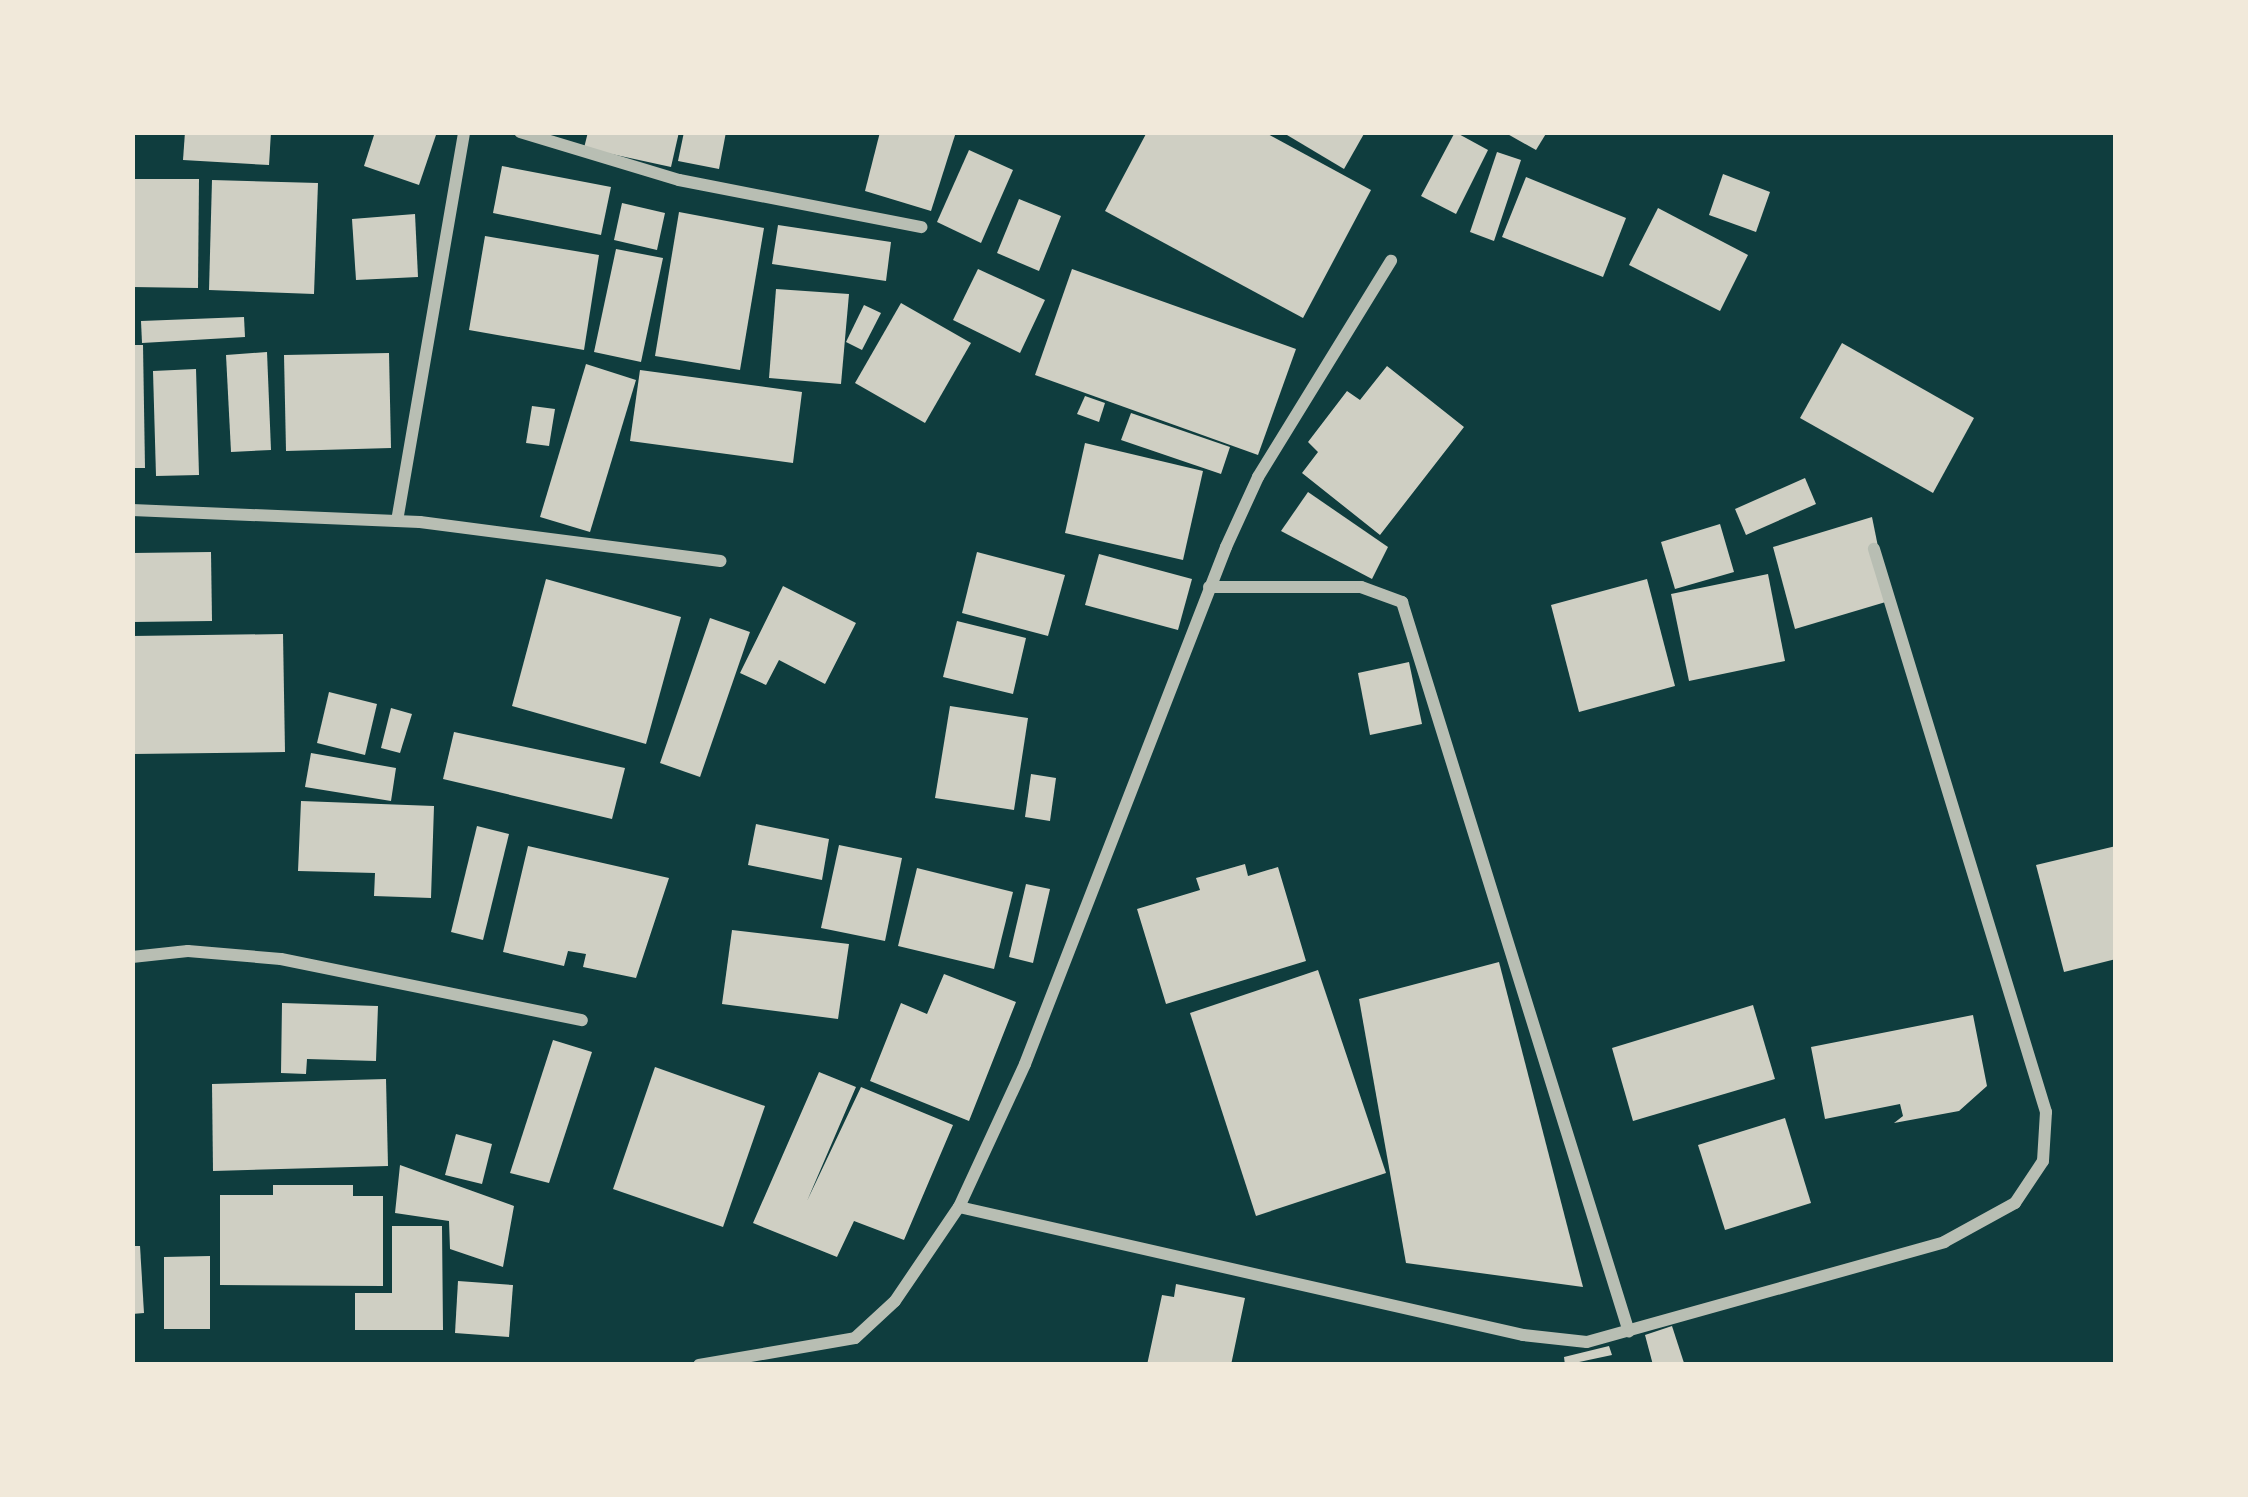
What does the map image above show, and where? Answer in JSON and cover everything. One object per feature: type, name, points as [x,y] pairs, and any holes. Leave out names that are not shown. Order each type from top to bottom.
[{"type":"street","points":[[397,521],[464,132]]},
{"type":"street","points":[[520,132],[679,180],[921,227]]},
{"type":"street","points":[[699,1365],[855,1338],[895,1301],[959,1207],[1025,1064],[1209,587],[1258,477],[1391,261]]},
{"type":"street","points":[[132,510],[397,521],[720,562]]},
{"type":"street","points":[[959,1207],[1523,1335],[1588,1342],[1944,1242],[2015,1203],[2043,1161],[2046,1112],[1874,549]]},
{"type":"street","points":[[1209,587],[1360,587],[1402,602],[1629,1332]]},
{"type":"street","points":[[132,957],[188,951],[281,959],[582,1020]]},
{"type":"building","points":[[185,132],[271,132],[269,165],[183,160]]},
{"type":"building","points":[[375,132],[437,132],[419,185],[364,166]]},
{"type":"building","points":[[588,132],[679,132],[671,167],[584,148]]},
{"type":"building","points":[[684,132],[726,132],[719,169],[678,161]]},
{"type":"building","points":[[880,132],[956,132],[931,211],[865,191]]},
{"type":"building","points":[[1147,132],[1264,132],[1371,190],[1303,318],[1105,211]]},
{"type":"building","points":[[1282,132],[1365,132],[1344,169]]},
{"type":"building","points":[[1455,132],[1488,150],[1456,214],[1421,196]]},
{"type":"building","points":[[1504,132],[1547,132],[1536,150]]},
{"type":"building","points":[[969,150],[1013,170],[981,243],[937,222]]},
{"type":"building","points":[[1497,152],[1521,160],[1494,241],[1470,232]]},
{"type":"building","points":[[502,166],[611,187],[601,235],[493,213]]},
{"type":"building","points":[[1723,174],[1770,192],[1756,232],[1709,215]]},
{"type":"building","points":[[1526,177],[1626,218],[1603,277],[1502,237]]},
{"type":"building","points":[[132,179],[199,179],[198,288],[132,287]]},
{"type":"building","points":[[212,180],[318,183],[314,294],[209,290]]},
{"type":"building","points":[[1019,199],[1061,216],[1039,271],[997,253]]},
{"type":"building","points":[[622,203],[665,213],[657,250],[614,240]]},
{"type":"building","points":[[1658,208],[1748,255],[1720,311],[1629,265]]},
{"type":"building","points":[[679,212],[764,228],[740,370],[655,356]]},
{"type":"building","points":[[415,214],[418,277],[356,280],[352,219]]},
{"type":"building","points":[[778,225],[891,242],[886,281],[772,264]]},
{"type":"building","points":[[485,236],[599,255],[584,350],[469,330]]},
{"type":"building","points":[[616,249],[663,258],[641,362],[594,352]]},
{"type":"building","points":[[978,269],[1045,300],[1020,353],[953,320]]},
{"type":"building","points":[[1072,269],[1296,349],[1258,455],[1035,375]]},
{"type":"building","points":[[776,289],[849,294],[841,384],[769,378]]},
{"type":"building","points":[[901,303],[971,343],[925,423],[855,383]]},
{"type":"building","points":[[864,305],[881,313],[862,350],[846,342]]},
{"type":"building","points":[[244,317],[245,337],[142,343],[141,321]]},
{"type":"building","points":[[1842,343],[1974,418],[1933,493],[1800,418]]},
{"type":"building","points":[[132,345],[143,345],[145,468],[132,468]]},
{"type":"building","points":[[267,352],[271,450],[231,452],[226,355]]},
{"type":"building","points":[[389,353],[391,448],[286,451],[284,355]]},
{"type":"building","points":[[586,364],[636,380],[590,532],[540,517]]},
{"type":"building","points":[[1387,366],[1464,427],[1380,535],[1302,473],[1318,452],[1308,442],[1347,391],[1360,400]]},
{"type":"building","points":[[196,369],[199,475],[156,476],[153,371]]},
{"type":"building","points":[[640,370],[802,392],[793,463],[630,441]]},
{"type":"building","points":[[1085,396],[1105,403],[1099,422],[1077,414]]},
{"type":"building","points":[[532,406],[555,409],[549,446],[526,443]]},
{"type":"building","points":[[1131,413],[1230,447],[1221,474],[1121,440]]},
{"type":"building","points":[[1085,443],[1203,471],[1183,560],[1065,533]]},
{"type":"building","points":[[1805,478],[1816,504],[1746,535],[1735,509]]},
{"type":"building","points":[[1308,492],[1388,547],[1372,579],[1281,531]]},
{"type":"building","points":[[1872,517],[1889,601],[1795,629],[1773,547]]},
{"type":"building","points":[[1720,524],[1734,572],[1675,589],[1661,542]]},
{"type":"building","points":[[211,552],[212,621],[132,622],[132,553]]},
{"type":"building","points":[[977,552],[1065,575],[1048,636],[962,613]]},
{"type":"building","points":[[1099,554],[1192,579],[1178,630],[1085,605]]},
{"type":"building","points":[[1768,574],[1785,661],[1689,681],[1671,594]]},
{"type":"building","points":[[546,579],[681,617],[646,744],[512,706]]},
{"type":"building","points":[[1647,579],[1675,686],[1579,712],[1551,605]]},
{"type":"building","points":[[783,586],[856,623],[825,684],[779,660],[766,685],[740,673]]},
{"type":"building","points":[[710,618],[750,632],[700,777],[660,763]]},
{"type":"building","points":[[957,621],[1026,638],[1013,694],[943,677]]},
{"type":"building","points":[[283,634],[285,752],[133,754],[132,636]]},
{"type":"building","points":[[1409,662],[1422,724],[1370,735],[1358,673]]},
{"type":"building","points":[[329,692],[377,704],[365,755],[317,743]]},
{"type":"building","points":[[950,706],[1028,718],[1014,810],[935,798]]},
{"type":"building","points":[[391,708],[412,714],[400,753],[381,748]]},
{"type":"building","points":[[454,732],[625,768],[612,819],[443,779]]},
{"type":"building","points":[[311,753],[396,768],[391,801],[305,787]]},
{"type":"building","points":[[1031,774],[1056,778],[1050,821],[1025,817]]},
{"type":"building","points":[[301,801],[434,806],[431,898],[374,896],[375,873],[298,871]]},
{"type":"building","points":[[756,824],[829,839],[822,880],[748,865]]},
{"type":"building","points":[[477,826],[509,834],[483,940],[451,932]]},
{"type":"building","points":[[839,845],[902,858],[885,941],[821,928]]},
{"type":"building","points":[[528,846],[669,878],[636,978],[583,967],[586,954],[568,951],[564,966],[503,952]]},
{"type":"building","points":[[2116,846],[2116,959],[2064,972],[2036,865]]},
{"type":"building","points":[[1245,864],[1248,876],[1278,867],[1306,961],[1166,1004],[1137,909],[1200,890],[1196,878]]},
{"type":"building","points":[[917,868],[1013,892],[994,969],[898,946]]},
{"type":"building","points":[[1026,884],[1050,889],[1033,963],[1009,957]]},
{"type":"building","points":[[732,930],[849,944],[838,1019],[722,1004]]},
{"type":"building","points":[[1499,962],[1583,1287],[1406,1263],[1359,999]]},
{"type":"building","points":[[1318,970],[1386,1173],[1256,1216],[1190,1013]]},
{"type":"building","points":[[944,974],[1016,1002],[969,1121],[870,1081],[901,1003],[927,1014]]},
{"type":"building","points":[[282,1003],[378,1006],[376,1061],[307,1059],[306,1074],[281,1073]]},
{"type":"building","points":[[1753,1005],[1775,1079],[1633,1121],[1612,1048]]},
{"type":"building","points":[[1973,1015],[1987,1086],[1959,1111],[1894,1123],[1903,1116],[1900,1104],[1825,1119],[1811,1047]]},
{"type":"building","points":[[553,1040],[592,1052],[549,1183],[510,1173]]},
{"type":"building","points":[[655,1067],[765,1106],[723,1227],[613,1189]]},
{"type":"building","points":[[819,1072],[856,1087],[807,1201],[861,1087],[953,1125],[904,1240],[854,1221],[837,1257],[753,1223]]},
{"type":"building","points":[[386,1079],[388,1166],[213,1171],[212,1084]]},
{"type":"building","points":[[1785,1118],[1811,1203],[1725,1230],[1698,1145]]},
{"type":"building","points":[[456,1134],[492,1144],[482,1184],[445,1175]]},
{"type":"building","points":[[400,1165],[514,1206],[503,1267],[450,1249],[449,1221],[395,1213]]},
{"type":"building","points":[[273,1185],[353,1185],[353,1196],[383,1196],[383,1286],[220,1285],[220,1195],[273,1195]]},
{"type":"building","points":[[392,1226],[442,1226],[443,1330],[355,1330],[355,1293],[392,1293]]},
{"type":"building","points":[[132,1246],[140,1246],[144,1313],[132,1314]]},
{"type":"building","points":[[210,1256],[210,1329],[164,1329],[164,1257]]},
{"type":"building","points":[[458,1281],[513,1285],[509,1337],[455,1333]]},
{"type":"building","points":[[1176,1284],[1245,1298],[1231,1365],[1147,1365],[1162,1295],[1174,1297]]},
{"type":"building","points":[[1672,1326],[1684,1363],[1653,1365],[1645,1335]]},
{"type":"building","points":[[1609,1346],[1612,1355],[1565,1365],[1564,1357]]}]
